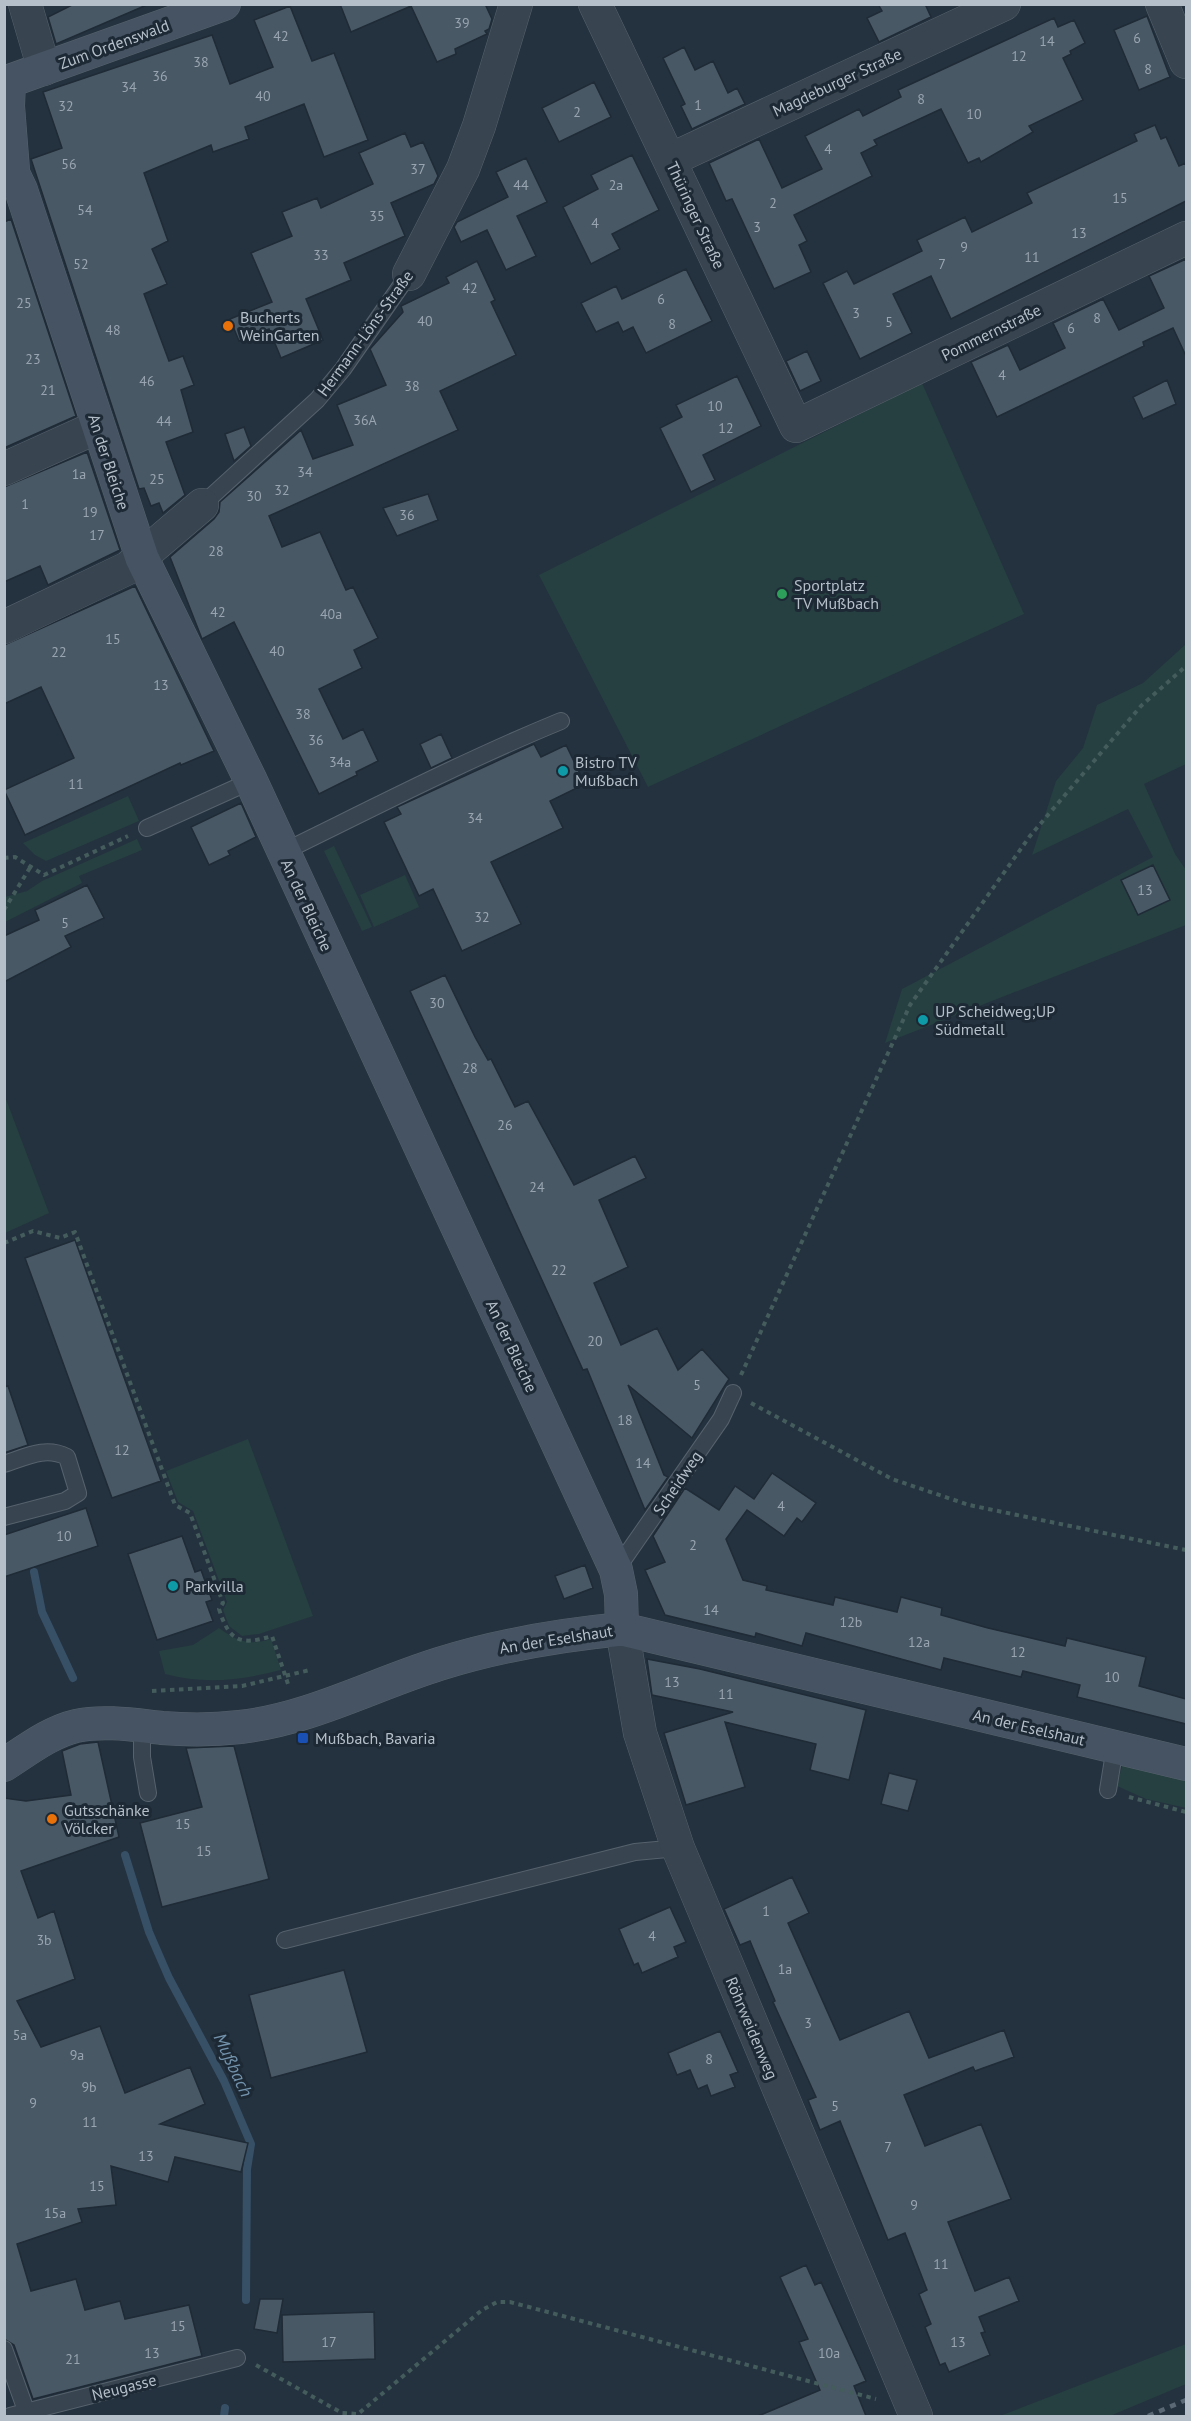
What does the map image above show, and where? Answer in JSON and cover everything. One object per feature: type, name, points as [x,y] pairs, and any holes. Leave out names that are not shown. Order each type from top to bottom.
[{"type":"main road","name":"Zum Ordenswald","points":[[7,82],[224,4]]},
{"type":"main road","name":"An der Bleiche","points":[[7,82],[9,162],[142,558],[251,781],[616,1570],[621,1594],[622,1629]]},
{"type":"main road","name":"An der Eselshaut","points":[[4,1765],[37,1743],[75,1726],[110,1723],[214,1729],[264,1724],[298,1715],[473,1654],[559,1635],[622,1629],[1186,1764]]},
{"type":"street","points":[[25,4],[44,69]]},
{"type":"street","name":"Hermann-Löns-Straße","points":[[409,274],[463,169],[479,126],[516,4]]},
{"type":"street","name":"Thüringer Straße","points":[[595,4],[795,426]]},
{"type":"street","name":"Magdeburger Straße","points":[[670,160],[1004,4]]},
{"type":"street","points":[[1162,4],[1186,62]]},
{"type":"street","name":"Pommernstraße","points":[[795,426],[1186,238]]},
{"type":"street","points":[[4,469],[98,427]]},
{"type":"street","name":"Hermann-Löns-Straße","points":[[4,627],[120,572],[142,558],[202,505]]},
{"type":"street","name":"Röhrweidenweg","points":[[622,1629],[640,1733],[678,1848],[913,2408]]},
{"type":"lane","name":"Hermann-Löns-Straße","points":[[202,505],[316,400],[343,369],[409,274]]},
{"type":"lane","points":[[283,852],[397,794],[561,721]]},
{"type":"lane","points":[[147,828],[251,781]]},
{"type":"lane","name":"Scheidweg","points":[[616,1570],[721,1419],[733,1393]]},
{"type":"lane","points":[[4,1464],[45,1451],[56,1451],[67,1457],[78,1493],[65,1501],[4,1517]]},
{"type":"lane","points":[[142,1726],[142,1757],[148,1793]]},
{"type":"lane","points":[[1108,1790],[1115,1747]]},
{"type":"lane","points":[[285,1940],[635,1852],[678,1848]]},
{"type":"lane","points":[[4,2349],[27,2414]]},
{"type":"lane","name":"Neugasse","points":[[10,2416],[27,2414],[237,2358]]},
{"type":"path","points":[[1186,666],[1141,706],[1030,836],[910,1005],[733,1393],[903,1483],[969,1505],[1186,1550]]},
{"type":"path","points":[[4,858],[15,857],[44,875],[147,828]]},
{"type":"path","points":[[4,910],[31,866]]},
{"type":"path","points":[[4,1243],[33,1232],[60,1238],[75,1232],[175,1505],[190,1513],[203,1547],[223,1603],[219,1609],[226,1631],[239,1640],[261,1640],[272,1636],[298,1715]]},
{"type":"path","points":[[152,1691],[242,1686],[310,1670]]},
{"type":"path","points":[[1108,1790],[1146,1803],[1186,1812]]},
{"type":"path","points":[[237,2358],[250,2362],[342,2413],[358,2414],[482,2310],[497,2302],[510,2302],[860,2397],[913,2408]]},
{"type":"green space","name":"Sportplatz TV Mußbach","points":[[922,383],[1024,614],[648,787],[539,575]]},
{"type":"green space","points":[[1186,644],[1186,764],[1144,784],[1175,854],[1186,870],[1186,925],[885,1043],[902,989],[1153,857],[1128,809],[1032,855],[1056,781],[1083,748],[1097,705],[1143,683]]},
{"type":"green space","points":[[128,796],[139,821],[46,861],[35,855],[23,843]]},
{"type":"green space","points":[[137,839],[142,850],[79,876],[82,883],[5,922],[5,897],[27,891],[42,881]]},
{"type":"green space","points":[[334,846],[372,927],[362,931],[324,851]]},
{"type":"green space","points":[[405,875],[419,907],[374,927],[360,895]]},
{"type":"green space","points":[[4,1094],[49,1213],[5,1233],[4,1233]]},
{"type":"green space","points":[[248,1439],[313,1616],[259,1634],[242,1636],[229,1626],[223,1610],[227,1602],[193,1511],[178,1502],[166,1471]]},
{"type":"green space","points":[[219,1628],[244,1641],[256,1642],[271,1639],[281,1670],[223,1680],[195,1679],[165,1674],[159,1651],[193,1645]]},
{"type":"green space","points":[[1123,1762],[1186,1777],[1186,1808],[1146,1799],[1117,1786]]},
{"type":"green space","points":[[1186,2344],[1186,2384],[1110,2416],[1000,2416]]},
{"type":"building","points":[[74,4],[149,4],[56,44],[48,17]]},
{"type":"building","points":[[340,4],[485,4],[492,19],[489,29],[485,31],[487,34],[455,49],[456,54],[437,62],[411,6],[351,32]]},
{"type":"building","points":[[878,4],[925,4],[931,17],[879,42],[867,18],[882,11]]},
{"type":"building","points":[[290,6],[312,61],[334,53],[368,140],[324,157],[304,104],[245,127],[249,139],[213,152],[211,145],[144,173],[168,241],[152,249],[167,284],[144,294],[169,361],[183,356],[194,385],[181,390],[193,432],[166,442],[185,495],[163,513],[159,503],[151,506],[144,488],[139,489],[31,159],[62,148],[43,92],[212,35],[230,84],[273,67],[254,20]]},
{"type":"building","points":[[1147,16],[1170,77],[1139,90],[1114,30]]},
{"type":"building","points":[[1054,18],[1058,27],[1074,20],[1085,43],[1070,51],[1071,54],[1063,58],[1083,100],[1029,126],[1033,132],[981,162],[979,158],[968,163],[941,109],[874,140],[877,145],[861,153],[872,176],[794,215],[807,241],[799,245],[811,272],[774,289],[732,199],[726,201],[709,163],[759,139],[782,188],[822,169],[805,136],[859,109],[863,116],[901,97],[898,90]]},
{"type":"building","points":[[684,47],[695,70],[713,61],[728,93],[737,88],[745,104],[692,129],[681,106],[685,104],[663,58]]},
{"type":"building","points":[[594,82],[611,117],[559,142],[542,108]]},
{"type":"building","points":[[1155,125],[1161,139],[1166,137],[1179,166],[1186,163],[1186,201],[951,319],[931,276],[893,294],[912,333],[860,359],[823,283],[847,271],[854,284],[922,251],[917,240],[965,217],[972,232],[1032,203],[1027,193],[1137,141],[1134,134]]},
{"type":"building","points":[[405,133],[411,147],[423,142],[438,176],[434,184],[391,203],[405,236],[344,263],[351,280],[306,299],[323,340],[281,358],[269,329],[239,341],[230,319],[272,302],[251,253],[292,236],[282,212],[317,198],[321,208],[373,184],[359,153]]},
{"type":"building","points":[[632,155],[659,210],[612,234],[620,249],[591,264],[563,207],[598,189],[591,175]]},
{"type":"building","points":[[526,158],[547,202],[517,216],[536,256],[506,270],[487,230],[461,242],[454,227],[457,222],[508,197],[496,172]]},
{"type":"building","points":[[11,219],[76,416],[4,448],[4,222]]},
{"type":"building","points":[[1186,259],[1186,356],[1173,328],[1143,342],[1144,346],[997,417],[971,362],[1008,345],[1020,370],[1065,348],[1053,323],[1103,299],[1119,330],[1164,308],[1149,276]]},
{"type":"building","points":[[477,261],[495,300],[491,302],[516,355],[440,391],[458,430],[269,516],[282,547],[320,532],[346,590],[353,587],[378,638],[354,650],[362,668],[319,689],[343,739],[363,729],[378,761],[356,772],[357,775],[319,794],[234,622],[202,639],[170,557],[214,519],[219,512],[220,502],[301,430],[313,459],[353,445],[337,405],[386,385],[370,349],[403,312],[401,306],[449,283],[446,277]]},
{"type":"building","points":[[686,269],[712,321],[646,353],[633,327],[623,332],[618,322],[596,332],[581,303],[616,286],[622,299]]},
{"type":"building","points":[[807,351],[821,381],[800,391],[786,361]]},
{"type":"building","points":[[737,376],[761,426],[703,455],[715,480],[691,492],[660,428],[682,417],[676,405]]},
{"type":"building","points":[[1167,380],[1176,404],[1143,419],[1133,397]]},
{"type":"building","points":[[244,427],[251,446],[234,461],[225,434]]},
{"type":"building","points":[[87,452],[120,550],[48,585],[40,566],[4,582],[4,487]]},
{"type":"building","points":[[428,494],[438,520],[397,536],[383,508]]},
{"type":"building","points":[[135,586],[214,751],[181,765],[180,763],[25,835],[4,790],[74,758],[41,687],[4,704],[4,645]]},
{"type":"building","points":[[441,734],[452,758],[431,768],[420,744]]},
{"type":"building","points":[[534,744],[541,757],[566,745],[585,784],[550,801],[563,828],[491,862],[521,924],[462,951],[433,889],[419,896],[384,822],[401,814],[397,807]]},
{"type":"building","points":[[241,803],[256,837],[228,851],[230,855],[209,865],[191,827]]},
{"type":"building","points":[[1153,865],[1170,900],[1138,915],[1121,880]]},
{"type":"building","points":[[87,885],[104,918],[65,936],[71,947],[4,982],[4,936],[39,920],[35,910]]},
{"type":"building","points":[[445,975],[475,1037],[488,1060],[491,1059],[515,1107],[528,1101],[574,1185],[635,1156],[646,1178],[599,1200],[628,1267],[594,1283],[621,1345],[657,1328],[678,1370],[702,1349],[729,1379],[692,1438],[628,1385],[664,1475],[668,1477],[645,1510],[587,1369],[583,1370],[410,991]]},
{"type":"building","points":[[75,1240],[161,1481],[112,1498],[25,1258]]},
{"type":"building","points":[[8,1386],[28,1445],[4,1453],[4,1387]]},
{"type":"building","points":[[772,1473],[816,1503],[802,1522],[797,1518],[784,1536],[747,1510],[726,1539],[743,1580],[767,1586],[766,1590],[833,1605],[835,1597],[897,1612],[901,1597],[942,1608],[941,1615],[988,1628],[1065,1646],[1067,1638],[1146,1657],[1139,1686],[1186,1699],[1186,1724],[1077,1697],[1080,1685],[1023,1671],[1021,1677],[944,1658],[941,1670],[806,1633],[802,1646],[756,1633],[755,1637],[665,1615],[645,1570],[665,1562],[653,1536],[685,1488],[719,1510],[735,1486],[754,1499]]},
{"type":"building","points":[[86,1508],[98,1546],[4,1577],[4,1535]]},
{"type":"building","name":"Parkvilla","points":[[182,1536],[195,1572],[201,1570],[212,1600],[206,1602],[213,1621],[157,1640],[128,1554]]},
{"type":"building","points":[[585,1565],[593,1588],[564,1599],[555,1576]]},
{"type":"building","points":[[647,1659],[700,1669],[866,1710],[849,1780],[810,1770],[816,1744],[725,1722],[745,1787],[686,1805],[664,1733],[733,1712],[652,1695]]},
{"type":"building","points":[[98,1742],[119,1837],[21,1871],[38,1918],[54,1911],[75,1979],[17,2001],[41,2047],[100,2026],[125,2093],[190,2067],[205,2104],[160,2124],[248,2143],[241,2172],[175,2157],[168,2182],[111,2166],[116,2205],[78,2209],[82,2222],[17,2244],[31,2291],[76,2279],[85,2310],[120,2301],[125,2319],[189,2305],[202,2356],[33,2399],[14,2345],[4,2339],[4,1798],[26,1801],[71,1795],[62,1751],[80,1744]]},
{"type":"building","points":[[234,1746],[269,1879],[162,1907],[140,1823],[202,1807],[186,1748]]},
{"type":"building","points":[[889,1773],[917,1780],[908,1811],[881,1804]]},
{"type":"building","points":[[792,1877],[809,1913],[788,1923],[840,2040],[909,2011],[929,2058],[1004,2030],[1014,2057],[975,2071],[973,2067],[904,2095],[925,2146],[981,2124],[1011,2199],[948,2222],[975,2291],[1009,2277],[1019,2301],[979,2317],[985,2332],[981,2333],[990,2355],[949,2372],[945,2363],[940,2365],[925,2327],[931,2324],[919,2294],[927,2290],[905,2233],[888,2240],[840,2121],[820,2130],[808,2100],[816,2097],[773,2002],[775,2001],[750,1941],[740,1945],[724,1909]]},
{"type":"building","points":[[670,1907],[686,1942],[674,1947],[678,1957],[642,1973],[638,1963],[634,1965],[619,1929]]},
{"type":"building","points":[[344,1970],[367,2052],[271,2078],[249,1995]]},
{"type":"building","points":[[720,2031],[738,2072],[730,2075],[735,2087],[711,2096],[707,2085],[698,2089],[690,2070],[677,2075],[668,2053]]},
{"type":"building","points":[[806,2265],[815,2285],[821,2282],[866,2381],[854,2386],[866,2416],[758,2416],[820,2390],[799,2342],[808,2339],[780,2277]]},
{"type":"building","points":[[260,2299],[283,2299],[277,2333],[254,2329]]},
{"type":"building","points":[[374,2312],[375,2359],[283,2362],[282,2315]]},
{"type":"waterway","name":"Mußbach","points":[[34,1572],[42,1612],[73,1678]]},
{"type":"waterway","name":"Mußbach","points":[[125,1855],[149,1932],[169,1978],[224,2081],[251,2144],[247,2169],[246,2300]]},
{"type":"waterway","name":"Mußbach","points":[[224,2416],[225,2408]]},
{"type":"railway","points":[[1148,2416],[1186,2400]]},
{"type":"place","name":"Bucherts WeinGarten","points":[[228,326]]},
{"type":"place","name":"Sportplatz TV Mußbach","points":[[782,594]]},
{"type":"place","name":"Bistro TV Mußbach","points":[[563,771]]},
{"type":"place","name":"UP Scheidweg;UP Südmetall","points":[[923,1020]]},
{"type":"place","name":"Parkvilla","points":[[173,1586]]},
{"type":"place","name":"Mußbach, Bavaria","points":[[303,1738]]},
{"type":"place","name":"Gutsschänke Völcker","points":[[52,1819]]}]
